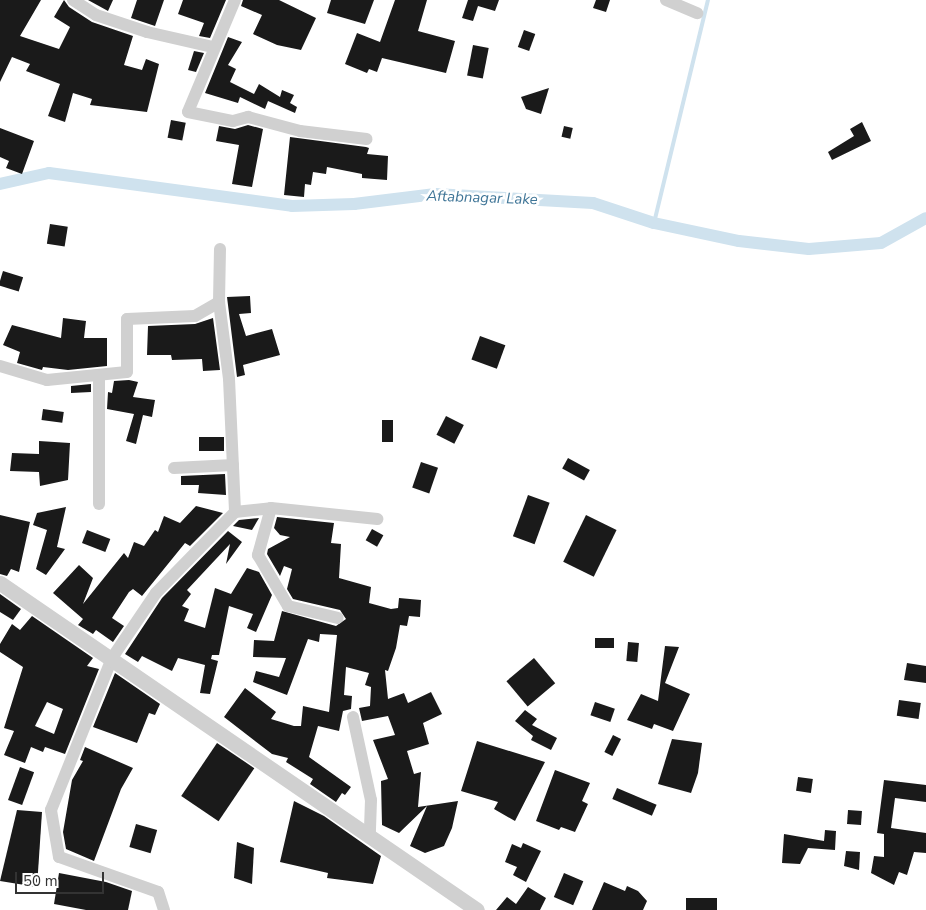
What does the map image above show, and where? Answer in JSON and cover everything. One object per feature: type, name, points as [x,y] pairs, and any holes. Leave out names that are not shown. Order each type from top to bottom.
[{"type":"street","points":[[73,0],[96,15],[147,32],[212,47]]},
{"type":"street","points":[[235,0],[212,47],[188,112],[233,121],[248,117],[300,131],[367,139]]},
{"type":"street","points":[[666,0],[697,13]]},
{"type":"street","points":[[220,249],[219,302],[229,379],[235,512]]},
{"type":"street","points":[[0,366],[47,380],[127,372],[127,319],[195,316],[219,302]]},
{"type":"street","points":[[99,376],[99,504]]},
{"type":"street","points":[[174,468],[233,465]]},
{"type":"street","points":[[271,508],[258,556],[288,606],[338,618]]},
{"type":"street","points":[[164,910],[158,892],[59,857],[51,810],[112,658],[156,593],[235,512],[271,508],[377,519]]},
{"type":"street","points":[[0,583],[477,910]]},
{"type":"street","points":[[354,717],[371,800],[370,838]]},
{"type":"building","points":[[0,0],[41,0],[20,36],[59,49],[70,27],[54,17],[64,0],[69,7],[92,22],[133,36],[124,65],[142,70],[146,59],[159,64],[147,112],[90,105],[92,99],[73,93],[65,122],[48,116],[60,84],[26,71],[30,64],[12,57],[0,82]]},
{"type":"building","points":[[88,0],[113,0],[108,11]]},
{"type":"building","points":[[137,0],[164,0],[155,26],[131,18]]},
{"type":"building","points":[[183,0],[226,0],[210,38],[199,36],[204,23],[178,14]]},
{"type":"building","points":[[243,0],[279,0],[316,18],[301,50],[277,45],[253,34],[262,15],[241,6]]},
{"type":"building","points":[[331,0],[374,0],[365,24],[327,13]]},
{"type":"building","points":[[395,0],[427,0],[418,31],[455,41],[446,73],[382,58],[377,72],[369,69],[367,73],[345,64],[357,33],[380,42]]},
{"type":"building","points":[[468,0],[499,0],[495,11],[478,6],[473,21],[462,18]]},
{"type":"building","points":[[596,0],[610,0],[606,12],[593,8]]},
{"type":"building","points":[[524,30],[535,34],[529,51],[518,47]]},
{"type":"building","points":[[228,37],[242,42],[228,65],[236,69],[230,82],[254,94],[259,84],[280,97],[282,90],[294,95],[290,103],[297,107],[295,113],[268,101],[265,109],[240,97],[238,103],[205,93]]},
{"type":"building","points":[[473,45],[489,48],[483,78],[467,75]]},
{"type":"building","points":[[194,51],[204,53],[196,72],[188,70]]},
{"type":"building","points":[[549,88],[541,114],[526,109],[521,97]]},
{"type":"building","points":[[171,120],[186,123],[182,141],[168,138]]},
{"type":"building","points":[[862,122],[871,141],[832,160],[828,152],[854,136],[850,129]]},
{"type":"building","points":[[248,125],[263,129],[252,187],[232,184],[239,145],[216,141],[219,126],[235,129]]},
{"type":"building","points":[[564,126],[573,128],[570,139],[562,137]]},
{"type":"building","points":[[0,128],[34,141],[22,174],[6,168],[9,161],[0,157]]},
{"type":"building","points":[[290,137],[366,147],[369,148],[367,154],[388,156],[387,180],[362,178],[362,174],[327,167],[326,174],[313,172],[311,185],[305,184],[304,197],[284,195]]},
{"type":"building","points":[[50,224],[68,227],[65,247],[47,244]]},
{"type":"building","points":[[3,271],[23,277],[19,291],[0,286]]},
{"type":"building","points":[[250,296],[251,313],[239,314],[246,336],[272,329],[280,355],[243,365],[245,375],[237,377],[227,297]]},
{"type":"building","points":[[63,318],[86,321],[84,338],[107,338],[107,366],[68,370],[43,367],[42,370],[17,363],[20,352],[3,345],[12,325],[61,338]]},
{"type":"building","points":[[213,318],[220,370],[203,371],[202,359],[172,360],[171,355],[147,355],[148,326],[195,324]]},
{"type":"building","points":[[480,336],[505,345],[497,369],[471,359]]},
{"type":"building","points":[[129,380],[138,382],[133,397],[155,400],[152,417],[143,415],[136,444],[126,441],[134,414],[107,409],[108,392],[112,393],[114,381]]},
{"type":"building","points":[[91,384],[91,392],[71,393],[71,386]]},
{"type":"building","points":[[43,409],[64,412],[62,423],[41,420]]},
{"type":"building","points":[[446,416],[464,425],[454,444],[436,435]]},
{"type":"building","points":[[382,420],[393,420],[393,442],[382,442]]},
{"type":"building","points":[[199,437],[224,437],[224,451],[199,451]]},
{"type":"building","points":[[39,441],[70,443],[68,480],[40,486],[39,472],[10,471],[12,453],[39,454]]},
{"type":"building","points":[[568,458],[590,470],[584,481],[562,468]]},
{"type":"building","points":[[421,462],[438,468],[429,493],[412,488]]},
{"type":"building","points":[[225,474],[226,495],[198,493],[199,485],[181,485],[181,476]]},
{"type":"building","points":[[528,495],[550,503],[535,544],[513,536]]},
{"type":"building","points":[[196,506],[223,513],[190,546],[185,543],[142,596],[133,589],[129,592],[112,618],[124,626],[113,642],[96,630],[93,634],[78,625],[83,619],[53,593],[79,565],[93,578],[83,604],[124,553],[128,558],[134,542],[144,546],[155,530],[158,532],[164,516],[180,523]]},
{"type":"building","points":[[66,507],[57,547],[65,549],[46,575],[36,569],[47,530],[33,525],[37,513]]},
{"type":"building","points":[[0,515],[30,522],[19,572],[11,569],[7,576],[0,574]]},
{"type":"building","points":[[586,515],[617,530],[594,577],[563,562]]},
{"type":"building","points":[[277,517],[334,523],[331,543],[341,544],[339,578],[371,587],[369,603],[391,609],[398,608],[399,598],[421,600],[420,617],[409,616],[407,626],[400,625],[396,648],[388,671],[385,670],[388,699],[404,693],[408,703],[431,692],[442,714],[423,723],[429,744],[407,751],[414,774],[421,772],[418,807],[458,801],[452,828],[444,846],[425,853],[410,846],[427,806],[399,833],[382,825],[381,781],[388,779],[373,740],[395,735],[388,716],[362,721],[359,708],[370,706],[371,687],[365,685],[369,673],[346,667],[344,695],[352,696],[351,709],[343,711],[339,731],[318,726],[309,757],[351,787],[345,795],[342,793],[336,802],[310,784],[313,779],[286,762],[288,758],[272,754],[224,717],[245,688],[276,712],[271,719],[294,726],[301,726],[303,706],[329,712],[337,635],[320,634],[319,642],[308,639],[287,695],[253,682],[256,671],[279,677],[286,658],[253,657],[254,640],[274,641],[282,611],[336,626],[346,619],[340,610],[293,599],[287,589],[292,569],[284,566],[280,576],[267,554],[268,549],[290,537],[280,535],[274,528]]},
{"type":"building","points":[[259,518],[252,530],[233,526],[239,520]]},
{"type":"building","points":[[372,529],[383,535],[377,547],[366,540]]},
{"type":"building","points":[[87,530],[110,539],[105,552],[82,543]]},
{"type":"building","points":[[228,531],[242,542],[226,564],[230,544],[187,590],[191,594],[182,606],[189,609],[184,621],[205,628],[215,588],[231,594],[247,568],[259,572],[272,595],[256,632],[247,628],[253,614],[229,606],[219,655],[212,655],[211,659],[218,661],[210,694],[200,693],[205,665],[178,658],[172,671],[142,656],[138,662],[125,654],[162,598]]},
{"type":"building","points":[[0,594],[21,609],[13,620],[0,612]]},
{"type":"building","points":[[32,616],[93,658],[87,666],[99,669],[65,754],[45,747],[43,752],[31,747],[25,763],[4,755],[14,731],[4,728],[23,667],[0,652],[0,644],[12,624],[20,630]],"holes":[[[47,702],[63,709],[54,734],[35,726]]]},
{"type":"building","points":[[595,638],[614,638],[614,648],[595,648]]},
{"type":"building","points":[[628,642],[639,643],[637,662],[626,661]]},
{"type":"building","points":[[665,646],[679,647],[665,683],[690,694],[673,731],[654,724],[652,729],[627,720],[641,694],[658,701]]},
{"type":"building","points":[[534,658],[555,683],[528,706],[506,681]]},
{"type":"building","points":[[907,663],[926,666],[926,683],[904,680]]},
{"type":"building","points":[[115,673],[160,704],[155,715],[149,713],[137,743],[93,727]]},
{"type":"building","points":[[899,700],[921,703],[919,719],[897,716]]},
{"type":"building","points":[[595,702],[615,709],[610,722],[590,715]]},
{"type":"building","points":[[525,710],[537,719],[532,725],[557,738],[551,750],[531,740],[533,736],[515,721]]},
{"type":"building","points":[[613,735],[621,739],[612,756],[604,752]]},
{"type":"building","points":[[672,739],[702,743],[698,773],[691,793],[658,784]]},
{"type":"building","points":[[477,741],[545,762],[515,821],[494,809],[498,802],[461,791]]},
{"type":"building","points":[[217,743],[254,768],[219,821],[181,796]]},
{"type":"building","points":[[85,747],[133,768],[121,789],[94,861],[66,849],[63,832],[72,780],[83,761],[80,760]]},
{"type":"building","points":[[20,767],[34,772],[22,805],[8,800]]},
{"type":"building","points":[[555,770],[590,783],[582,801],[588,804],[575,832],[561,827],[559,830],[536,821]]},
{"type":"building","points":[[798,777],[813,779],[811,793],[796,791]]},
{"type":"building","points":[[884,780],[926,785],[926,802],[895,798],[891,828],[926,833],[926,853],[914,852],[907,875],[899,872],[894,885],[871,873],[874,856],[884,857],[884,834],[877,833]]},
{"type":"building","points":[[617,788],[657,805],[652,816],[612,799]]},
{"type":"building","points":[[294,801],[324,816],[381,856],[373,884],[327,878],[328,873],[280,862]]},
{"type":"building","points":[[17,810],[42,812],[37,887],[0,881]]},
{"type":"building","points":[[848,810],[862,811],[861,825],[847,824]]},
{"type":"building","points":[[136,824],[157,830],[151,853],[129,847]]},
{"type":"building","points":[[825,830],[836,831],[835,850],[808,848],[800,864],[782,863],[784,834],[824,841]]},
{"type":"building","points":[[237,842],[254,848],[252,884],[234,878]]},
{"type":"building","points":[[523,843],[541,851],[526,882],[513,875],[517,867],[505,862],[512,844],[521,848]]},
{"type":"building","points":[[846,851],[860,852],[859,870],[844,866]]},
{"type":"building","points":[[59,873],[106,882],[132,891],[128,910],[86,910],[54,904]]},
{"type":"building","points":[[564,873],[583,881],[573,905],[554,897]]},
{"type":"building","points":[[604,882],[625,891],[627,886],[638,891],[647,901],[643,910],[592,910]]},
{"type":"building","points":[[528,887],[546,898],[540,910],[496,910],[507,897],[516,904]]},
{"type":"building","points":[[686,898],[717,898],[717,910],[686,910]]},
{"type":"waterway","points":[[654,223],[708,0]]},
{"type":"waterway","name":"Aftabnagar Lake","points":[[0,184],[49,173],[292,206],[354,204],[435,194],[593,203],[654,223],[739,241],[809,249],[881,243],[926,218]]}]
